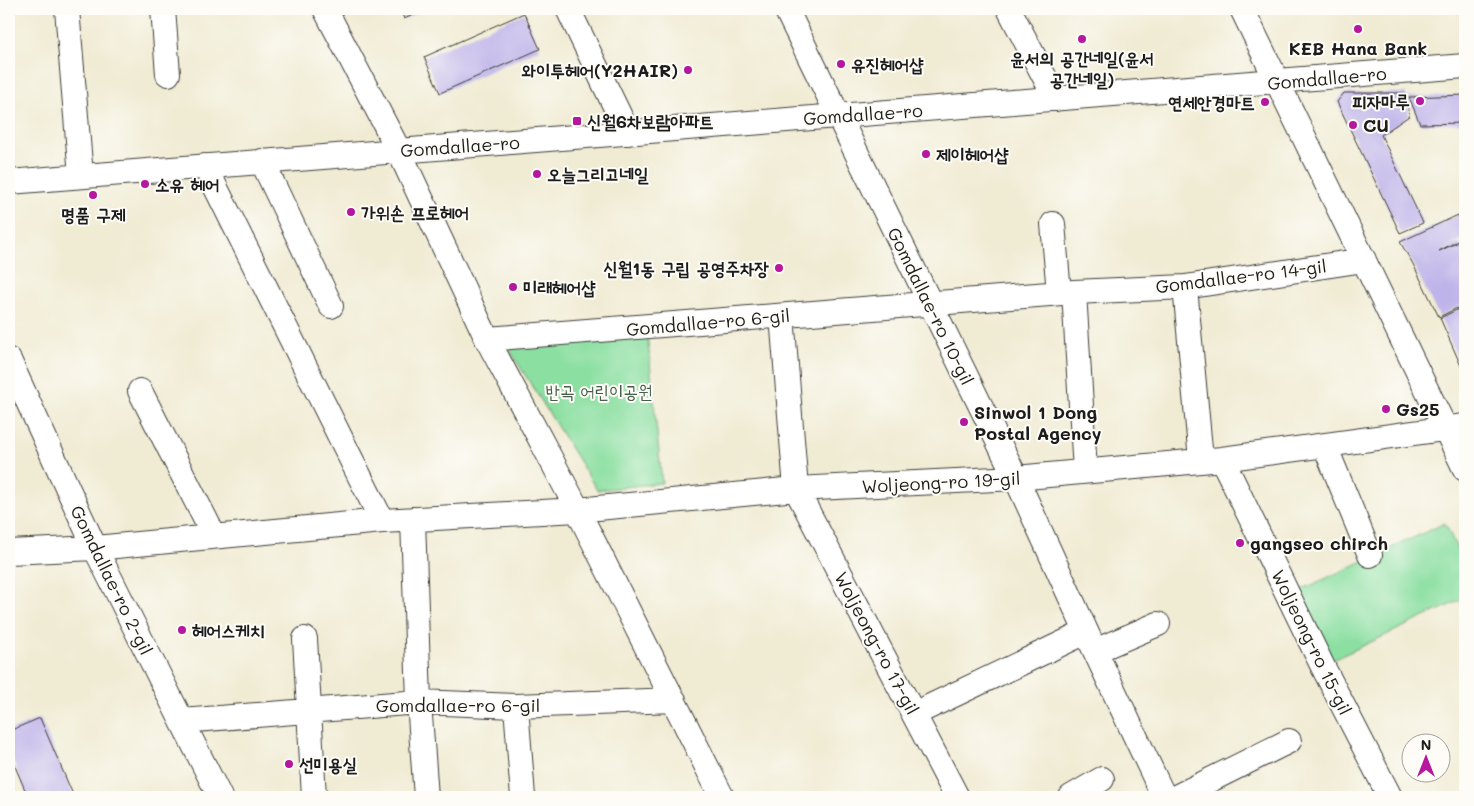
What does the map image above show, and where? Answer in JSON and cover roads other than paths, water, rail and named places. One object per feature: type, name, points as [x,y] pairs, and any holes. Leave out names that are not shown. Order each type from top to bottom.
[{"type":"street","points":[[67,9],[82,176]]},
{"type":"street","points":[[163,9],[168,74]]},
{"type":"street","points":[[325,9],[399,151],[487,339],[577,510],[722,797]]},
{"type":"street","points":[[568,9],[628,133]]},
{"type":"street","name":"Gomdallae-ro 10-gil","points":[[786,9],[1016,478],[1090,642],[1164,797]]},
{"type":"street","points":[[1009,9],[1056,99]]},
{"type":"street","points":[[1242,9],[1364,260],[1455,427],[1465,468]]},
{"type":"street","name":"Gomdallae-ro","points":[[9,182],[1465,66]]},
{"type":"street","points":[[262,162],[332,306]]},
{"type":"street","points":[[205,166],[382,521]]},
{"type":"street","points":[[1053,224],[1066,292],[1085,471]]},
{"type":"street","name":"Gomdallae-ro 14-gil","points":[[929,303],[1066,292],[1185,287],[1364,260]]},
{"type":"street","points":[[1185,287],[1212,460]]},
{"type":"street","name":"Gomdallae-ro 6-gil","points":[[487,339],[929,303]]},
{"type":"street","points":[[782,316],[796,490]]},
{"type":"street","name":"Gomdallae-ro 2-gil","points":[[9,360],[95,548],[220,797]]},
{"type":"street","points":[[140,391],[214,536]]},
{"type":"street","name":"Woljeong-ro 19-gil","points":[[9,552],[95,548],[382,521],[577,510],[796,490],[1016,478],[1212,460],[1455,427]]},
{"type":"street","points":[[1325,446],[1370,555]]},
{"type":"street","name":"Woljeong-ro 15-gil","points":[[1212,460],[1322,665],[1390,797]]},
{"type":"street","name":"Woljeong-ro 17-gil","points":[[796,490],[957,797]]},
{"type":"street","points":[[413,519],[419,702],[426,797]]},
{"type":"street","points":[[914,714],[1090,642],[1158,624]]},
{"type":"street","points":[[305,639],[314,797]]},
{"type":"street","name":"Gomdallae-ro 6-gil","points":[[182,721],[419,702],[516,706],[674,700]]},
{"type":"street","points":[[516,706],[523,797]]},
{"type":"street","points":[[1176,797],[1289,741]]},
{"type":"street","points":[[1070,797],[1102,779]]},
{"type":"place","name":"KEB Hana Bank","points":[[1358,29]]},
{"type":"place","name":"윤서의 공간네일(윤서 공간네일)","points":[[1082,39]]},
{"type":"place","name":"유진헤어샵","points":[[841,64]]},
{"type":"place","name":"와이투헤어(Y2HAIR)","points":[[688,70]]},
{"type":"place","name":"피자마루","points":[[1420,101]]},
{"type":"place","name":"연세안경마트","points":[[1265,102]]},
{"type":"place","name":"신월6차보람아파트","points":[[577,121]]},
{"type":"place","name":"CU","points":[[1353,125]]},
{"type":"place","name":"제이헤어샵","points":[[926,154]]},
{"type":"place","name":"오늘그리고네일","points":[[537,174]]},
{"type":"place","name":"소유 헤어","points":[[145,184]]},
{"type":"place","name":"명품 구제","points":[[93,195]]},
{"type":"place","name":"가위손 프로헤어","points":[[351,212]]},
{"type":"place","name":"신월1동 구립 공영주차장","points":[[779,268]]},
{"type":"place","name":"미래헤어샵","points":[[513,287]]},
{"type":"place","name":"Gs25","points":[[1386,409]]},
{"type":"place","name":"Sinwol 1 Dong Postal Agency","points":[[964,422]]},
{"type":"place","name":"gangseo chirch","points":[[1240,543]]},
{"type":"place","name":"헤어스케치","points":[[182,630]]},
{"type":"place","name":"선미용실","points":[[289,764]]},
{"type":"park label","name":"반곡 어린이공원","points":[[599,391]]}]
